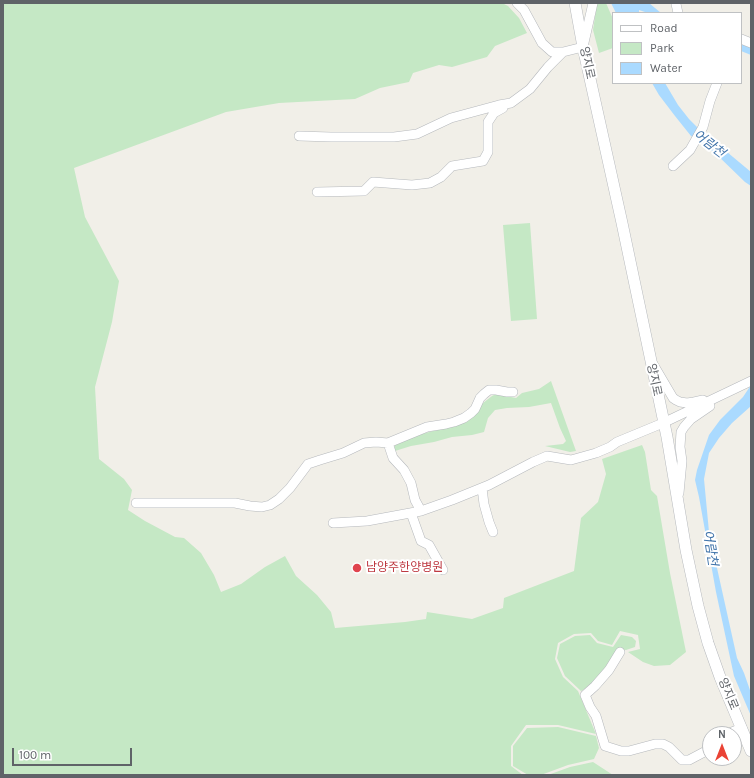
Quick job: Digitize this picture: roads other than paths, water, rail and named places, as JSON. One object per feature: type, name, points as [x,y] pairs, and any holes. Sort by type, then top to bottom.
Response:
[{"type":"street","points":[[517,3],[524,10],[542,43],[552,52],[563,52],[583,47],[593,3]]},
{"type":"street","name":"양지로","points":[[575,3],[583,47],[667,437],[686,550],[698,606],[706,636],[720,677],[741,726]]},
{"type":"street","points":[[317,192],[364,191],[373,182],[412,184],[430,183],[441,177],[452,166],[483,161],[488,152],[488,122],[494,113],[530,90],[548,67],[563,52]]},
{"type":"street","points":[[673,166],[690,150],[703,127],[717,84]]},
{"type":"street","points":[[299,136],[394,137],[417,134],[451,118],[511,103]]},
{"type":"street","points":[[650,358],[673,398],[680,402],[694,402],[729,392]]},
{"type":"street","points":[[333,523],[367,521],[421,511],[489,485],[547,456],[571,460],[590,454],[610,447],[617,442],[663,423],[751,381]]},
{"type":"street","points":[[136,503],[235,503],[250,506],[270,506],[290,488],[308,464],[343,453],[364,443],[388,443],[427,428],[464,418],[475,409],[480,398],[489,390],[513,392]]},
{"type":"street","points":[[678,501],[682,461],[680,447],[681,432],[692,419],[729,392]]},
{"type":"street","points":[[388,443],[393,458],[404,470],[411,483],[415,500],[421,511]]},
{"type":"street","points":[[482,488],[484,504],[493,532]]},
{"type":"street","points":[[411,513],[421,541],[429,545],[443,570]]},
{"type":"street","points":[[620,652],[609,670],[585,695],[596,716],[605,746],[621,751],[629,751],[655,744],[663,744],[669,747],[682,760],[689,760],[702,753]]},
{"type":"street","name":"양지로","points":[[742,728],[751,751]]},
{"type":"water","points":[[611,3],[649,3],[660,12],[645,12],[639,10],[639,12],[616,12]]},
{"type":"water","points":[[742,44],[751,48],[751,55],[742,51]]},
{"type":"water","name":"어람천","points":[[653,84],[666,84],[678,105],[689,119],[704,134],[751,172],[751,186],[714,152],[691,136],[659,95]]},
{"type":"water","name":"어람천","points":[[751,385],[751,406],[732,423],[709,453],[704,479],[709,532],[737,658],[751,693],[751,716],[734,676],[716,592],[695,480],[709,435],[720,420],[743,397]]},
{"type":"place","name":"남양주한양병원","points":[[357,568]]}]
